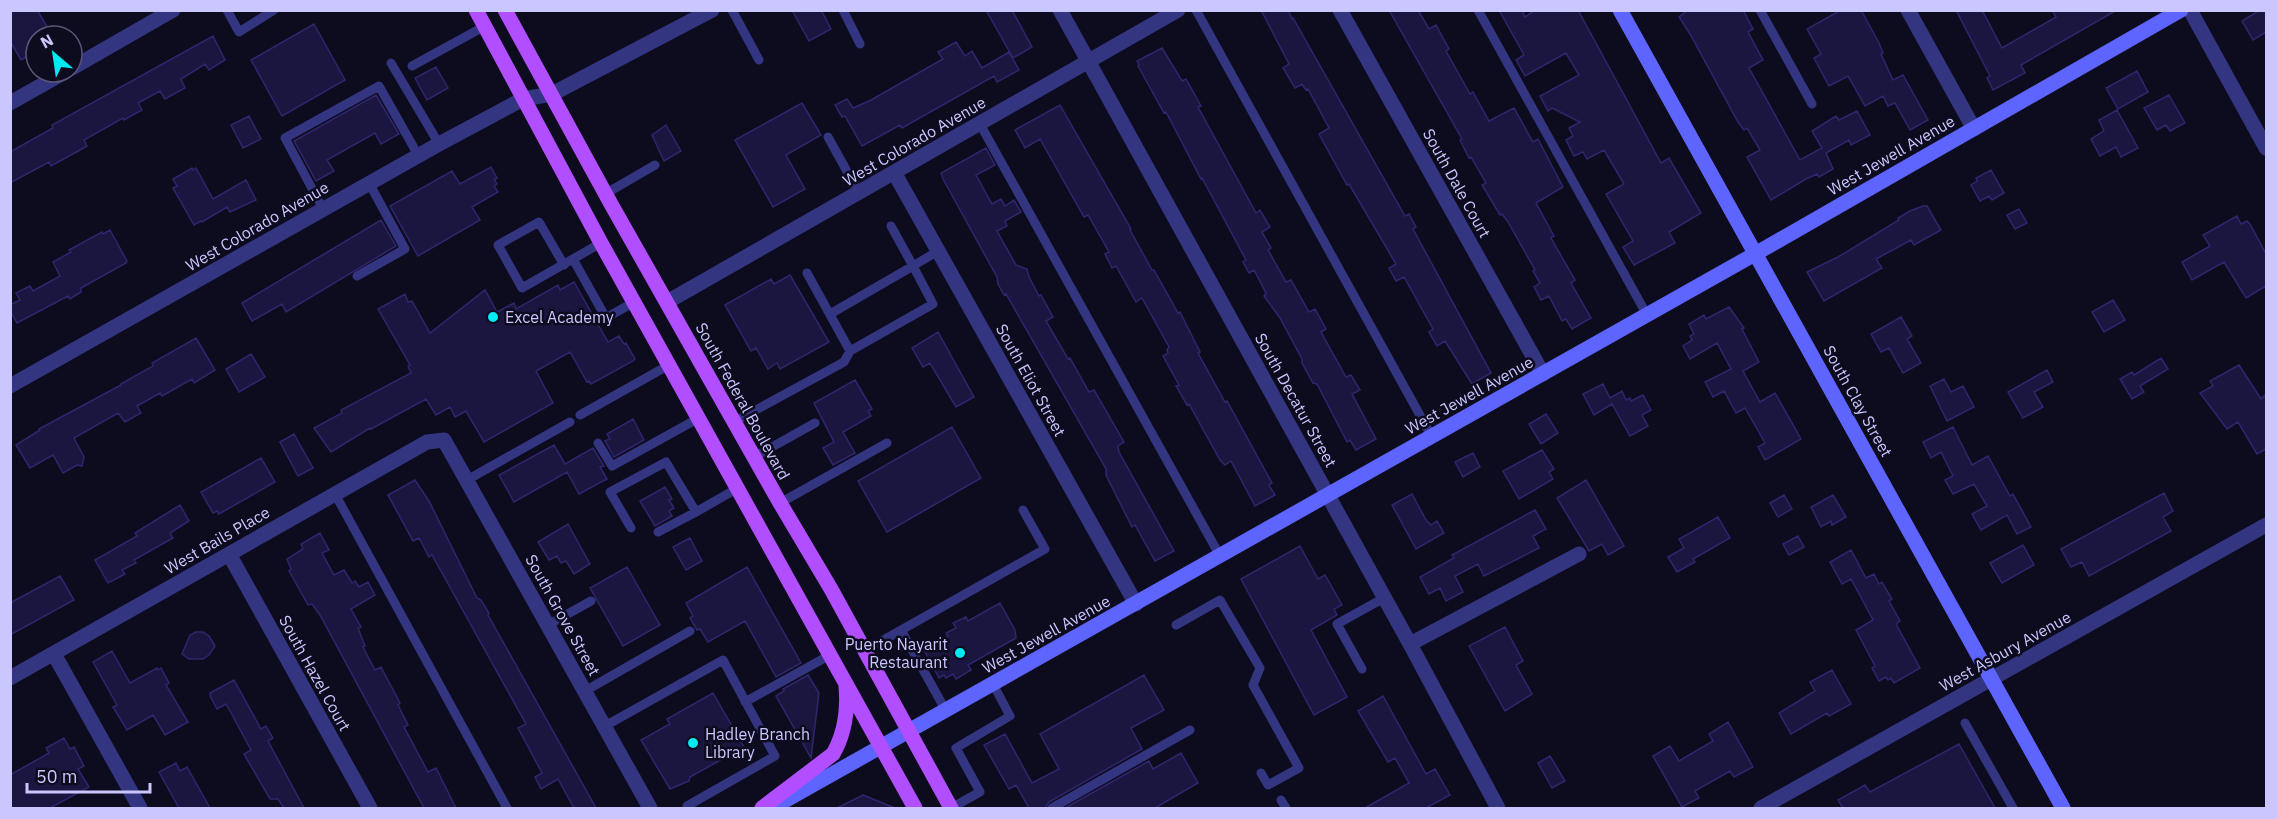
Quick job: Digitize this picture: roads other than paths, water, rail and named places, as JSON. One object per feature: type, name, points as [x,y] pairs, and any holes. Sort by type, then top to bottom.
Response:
[{"type":"main road","points":[[476,10],[634,303],[915,808]]},
{"type":"main road","name":"South Federal Boulevard","points":[[506,10],[605,194],[831,589],[951,808]]},
{"type":"main road","points":[[762,808],[833,754],[840,741],[844,721],[847,704],[846,683]]},
{"type":"street","points":[[84,61],[173,10]]},
{"type":"street","name":"West Colorado Avenue","points":[[10,386],[418,155],[523,99],[552,94],[712,10]]},
{"type":"street","name":"South Decatur Street","points":[[1060,10],[1410,644],[1493,807]]},
{"type":"street","name":"West Colorado Avenue","points":[[667,302],[895,174],[1178,10]]},
{"type":"street","name":"South Dale Court","points":[[1340,10],[1543,374]]},
{"type":"street","name":"South Clay Street","points":[[1620,10],[2063,808]]},
{"type":"street","points":[[1908,10],[1974,129]]},
{"type":"street","name":"West Jewell Avenue","points":[[778,807],[2181,10]]},
{"type":"street","points":[[2190,10],[2266,148]]},
{"type":"street","points":[[10,103],[44,84]]},
{"type":"street","name":"South Eliot Street","points":[[895,174],[1136,603]]},
{"type":"street","name":"South Grove Street","points":[[444,440],[650,808]]},
{"type":"street","name":"West Bails Place","points":[[10,678],[427,442],[444,440]]},
{"type":"street","name":"West Asbury Avenue","points":[[1761,808],[2266,525]]},
{"type":"street","name":"South Hazel Court","points":[[229,554],[370,808]]},
{"type":"street","points":[[1410,644],[1579,554]]},
{"type":"street","points":[[54,654],[140,808]]},
{"type":"lane","points":[[227,10],[238,32],[274,10]]},
{"type":"lane","points":[[732,10],[759,60]]},
{"type":"lane","points":[[843,10],[860,44]]},
{"type":"lane","points":[[1196,10],[1432,437]]},
{"type":"lane","points":[[1478,10],[1647,315]]},
{"type":"lane","points":[[1760,10],[1812,104]]},
{"type":"lane","points":[[412,66],[485,27]]},
{"type":"lane","points":[[391,63],[439,144]]},
{"type":"lane","points":[[323,209],[285,138],[380,86],[418,155]]},
{"type":"lane","points":[[981,124],[1220,556]]},
{"type":"lane","points":[[828,137],[859,194]]},
{"type":"lane","points":[[605,194],[655,165]]},
{"type":"lane","points":[[357,276],[405,249],[369,183]]},
{"type":"lane","points":[[564,265],[539,222],[498,245],[522,288],[564,265],[601,243]]},
{"type":"lane","points":[[734,422],[844,362],[850,351],[933,304],[891,226]]},
{"type":"lane","points":[[830,314],[938,250]]},
{"type":"lane","points":[[573,259],[606,318],[634,303]]},
{"type":"lane","points":[[807,273],[850,351]]},
{"type":"lane","points":[[580,415],[669,365]]},
{"type":"lane","points":[[598,442],[612,466],[699,418]]},
{"type":"lane","points":[[467,480],[570,422]]},
{"type":"lane","points":[[754,457],[815,423]]},
{"type":"lane","points":[[780,503],[887,443]]},
{"type":"lane","points":[[631,528],[610,492],[666,462],[696,512]]},
{"type":"lane","points":[[658,532],[738,488]]},
{"type":"lane","points":[[335,494],[507,808]]},
{"type":"lane","points":[[864,651],[1044,549],[1023,510]]},
{"type":"lane","points":[[1362,669],[1337,624],[1384,598]]},
{"type":"lane","points":[[1176,625],[1220,600],[1260,668],[1252,685],[1299,768],[1268,785],[1261,773]]},
{"type":"lane","points":[[548,625],[591,601]]},
{"type":"lane","points":[[901,630],[945,711]]},
{"type":"lane","points":[[585,691],[690,631]]},
{"type":"lane","points":[[745,702],[830,655]]},
{"type":"lane","points":[[605,726],[723,660],[775,756],[687,806]]},
{"type":"lane","points":[[951,808],[980,792],[956,747],[1010,716],[993,684]]},
{"type":"lane","points":[[1965,723],[2013,808]]},
{"type":"lane","points":[[1052,808],[1190,730]]},
{"type":"place","name":"Excel Academy","points":[[493,317]]},
{"type":"place","name":"Puerto Nayarit Restaurant","points":[[960,653]]},
{"type":"place","name":"Hadley Branch Library","points":[[693,743]]}]
